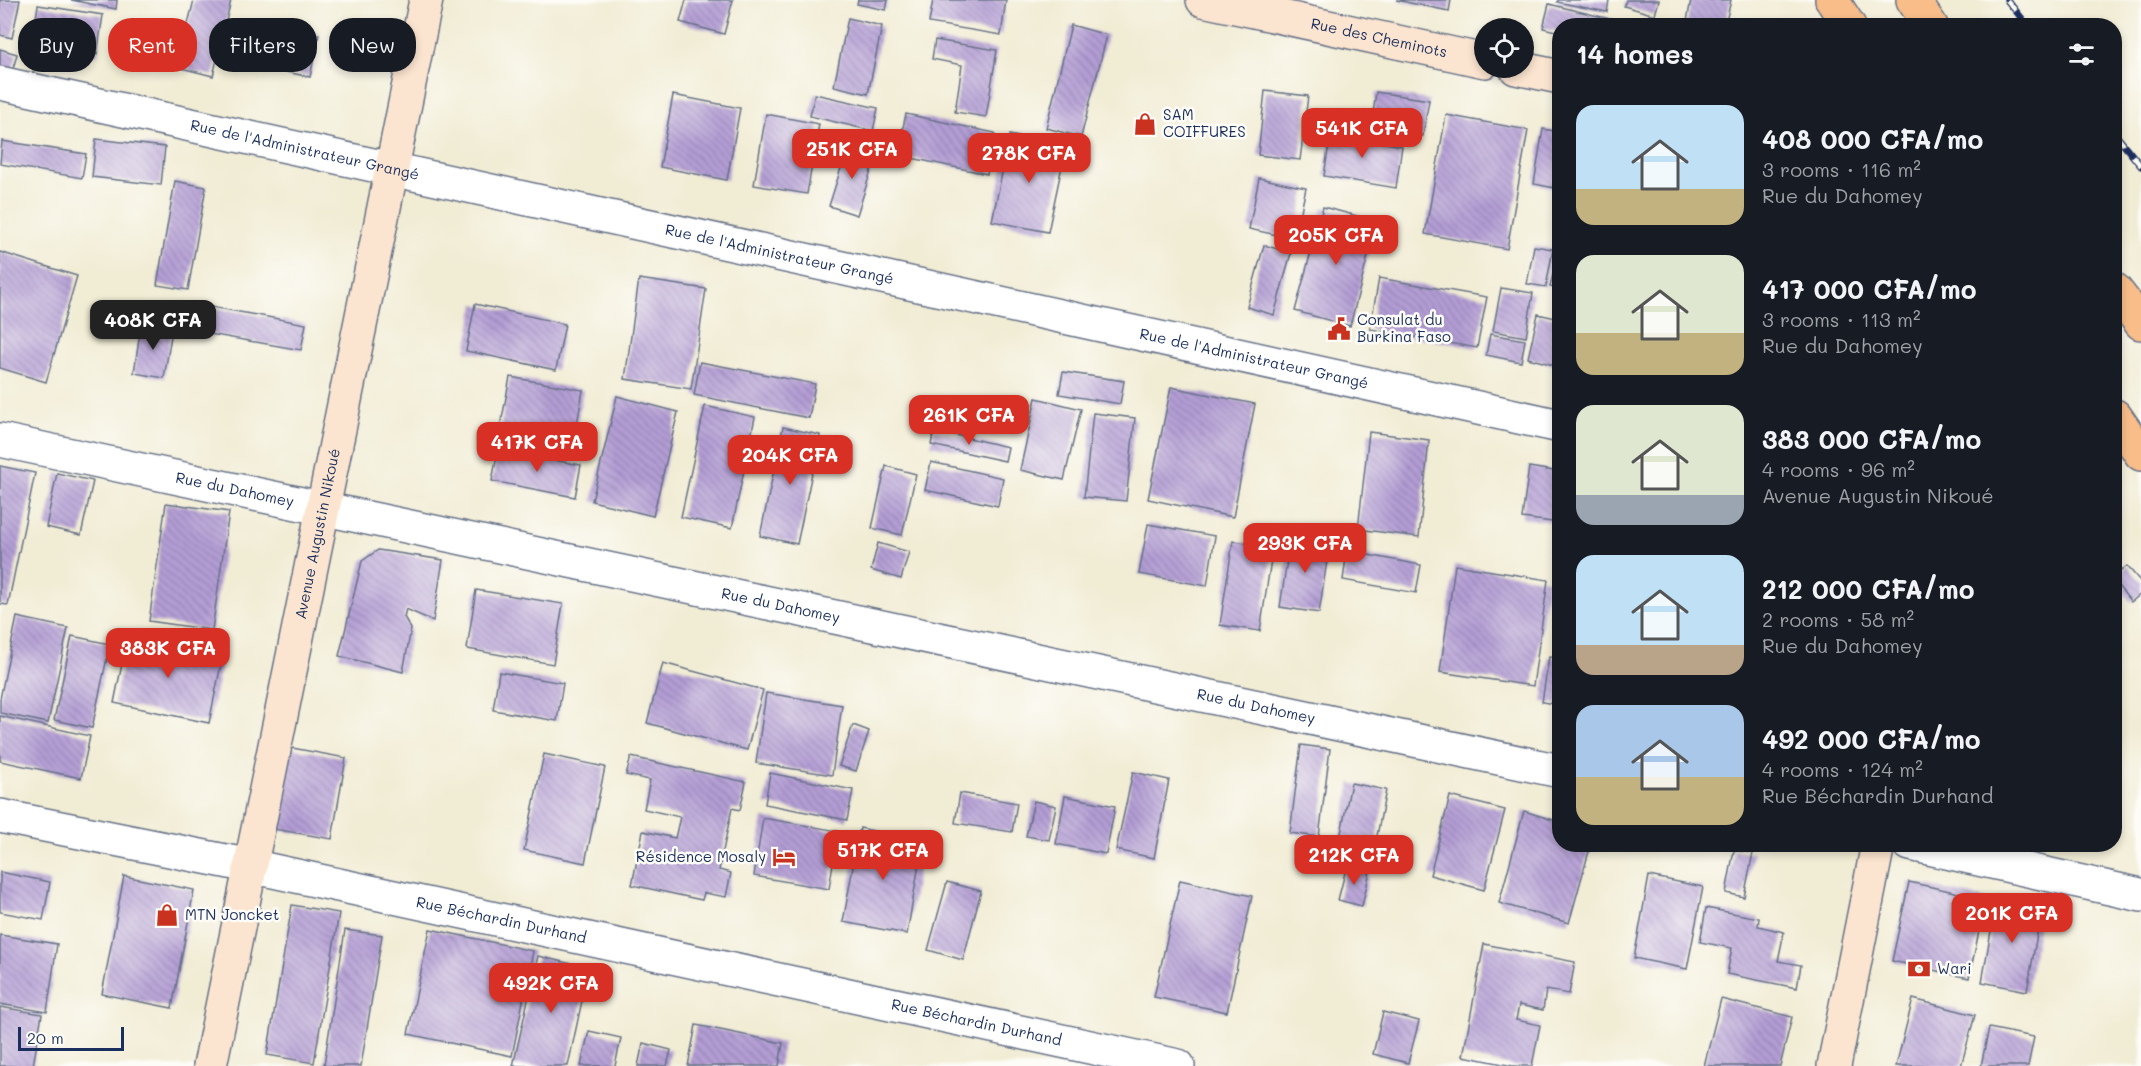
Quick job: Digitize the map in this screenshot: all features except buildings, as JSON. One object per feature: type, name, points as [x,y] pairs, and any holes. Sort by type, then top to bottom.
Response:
[{"type":"highway","points":[[1832,0],[1844,18]]},
{"type":"highway","points":[[1913,0],[1925,18]]},
{"type":"highway","points":[[2122,274],[2141,284]]},
{"type":"highway","points":[[2122,299],[2141,323]]},
{"type":"highway","points":[[2122,426],[2141,454]]},
{"type":"street","name":"Avenue Augustin Nikoué","points":[[210,1066],[426,0]]},
{"type":"street","name":"Rue des Cheminots","points":[[1203,0],[1474,59]]},
{"type":"street","points":[[1534,72],[1552,75]]},
{"type":"street","name":"Rue de l'Administrateur Grangé","points":[[0,83],[1552,424]]},
{"type":"street","name":"Rue du Dahomey","points":[[0,440],[1552,769]]},
{"type":"street","name":"Rue Béchardin Durhand","points":[[0,816],[250,866],[1178,1066]]},
{"type":"street","points":[[1834,1066],[1876,852]]},
{"type":"street","points":[[1946,852],[2141,895]]},
{"type":"railway","points":[[2007,0],[2022,18]]},
{"type":"railway","points":[[2122,143],[2141,166]]},
{"type":"place","name":"SAM COIFFURES","points":[[1145,124]]},
{"type":"place","name":"Consulat du Burkina Faso","points":[[1339,329]]},
{"type":"place","name":"Résidence Mosaly","points":[[784,857]]},
{"type":"place","name":"MTN Joncket","points":[[167,915]]},
{"type":"place","name":"Wari","points":[[1919,969]]}]
